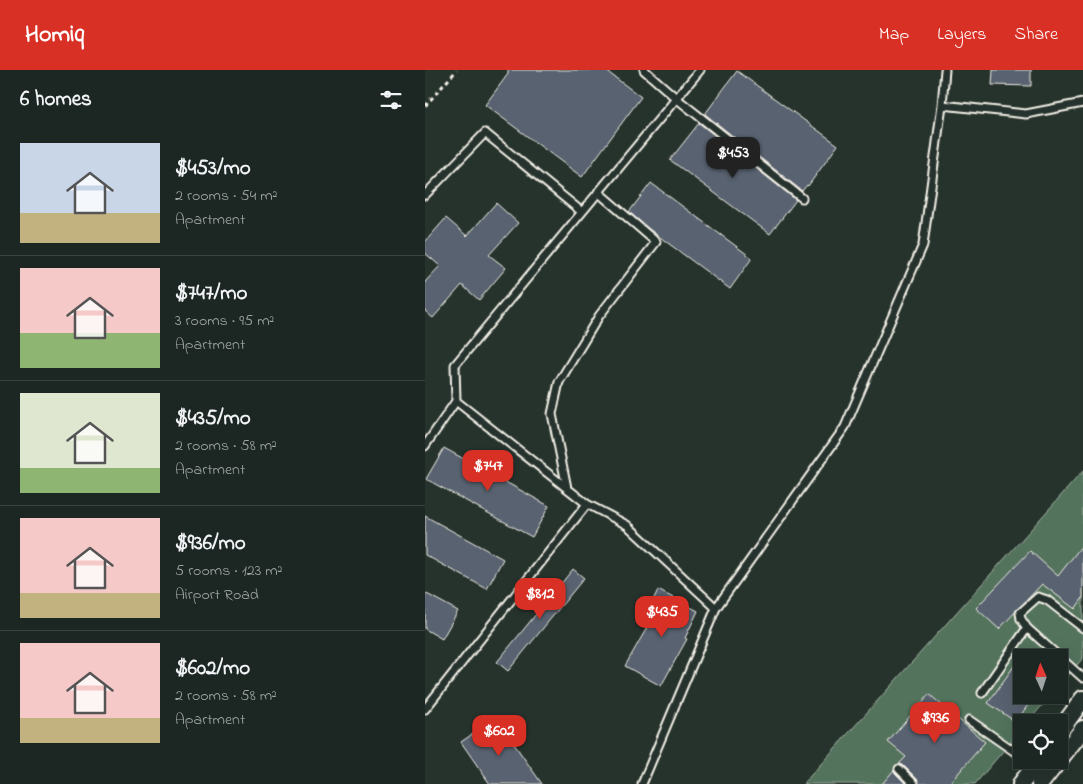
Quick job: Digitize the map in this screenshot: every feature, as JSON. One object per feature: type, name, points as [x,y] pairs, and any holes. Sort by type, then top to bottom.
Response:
[{"type":"street","points":[[1068,719],[1083,698]]},
{"type":"street","points":[[1040,784],[1083,729]]},
{"type":"street","points":[[1021,784],[1030,769]]},
{"type":"lane","points":[[644,70],[802,198]]},
{"type":"lane","points":[[425,446],[456,401],[455,365],[700,70]]},
{"type":"lane","points":[[642,784],[716,608],[845,427],[923,245],[945,70]]},
{"type":"lane","points":[[942,105],[1025,114],[1083,103]]},
{"type":"lane","points":[[425,195],[485,133],[582,212]]},
{"type":"lane","points":[[567,488],[552,414],[559,382],[599,316],[656,242],[599,192]]},
{"type":"lane","points":[[456,401],[587,504],[627,524],[716,608]]},
{"type":"lane","points":[[425,709],[587,504]]},
{"type":"lane","points":[[1083,628],[1047,600],[1038,598],[1020,613],[1021,619],[1027,628],[1083,678]]},
{"type":"lane","points":[[983,693],[1027,628]]},
{"type":"lane","points":[[969,720],[1013,750]]},
{"type":"lane","points":[[899,769],[914,784]]},
{"type":"path","points":[[425,106],[457,70]]},
{"type":"green space","points":[[1083,471],[1083,658],[1068,676],[1068,649],[1013,649],[1013,704],[1043,704],[1035,714],[1013,714],[1013,739],[975,784],[803,784]]},
{"type":"building","points":[[508,70],[605,70],[641,97],[582,177],[485,105],[508,74]]},
{"type":"building","points":[[993,70],[1031,70],[1031,86],[992,85]]},
{"type":"building","points":[[737,71],[838,145],[808,186],[802,191],[705,114]]},
{"type":"building","points":[[699,123],[796,200],[770,234],[670,160]]},
{"type":"building","points":[[651,183],[752,258],[730,289],[629,212]]},
{"type":"building","points":[[496,203],[518,223],[489,255],[506,268],[479,300],[462,285],[433,318],[425,311],[425,282],[440,266],[425,253],[425,242],[446,218],[467,236]]},
{"type":"building","points":[[444,448],[549,506],[532,537],[426,479]]},
{"type":"building","points":[[425,516],[503,559],[487,589],[425,555]]},
{"type":"building","points":[[1083,544],[1083,598],[1075,609],[1042,584],[999,629],[976,608],[1030,551],[1058,576]]},
{"type":"building","points":[[573,569],[584,578],[508,671],[497,662]]},
{"type":"building","points":[[658,590],[698,611],[685,638],[687,639],[661,686],[625,666],[656,612],[649,608]]},
{"type":"building","points":[[425,593],[458,611],[442,639],[425,629]]},
{"type":"building","points":[[1013,667],[1013,704],[1029,704],[1022,714],[1013,714],[1013,720],[988,703]]},
{"type":"building","points":[[929,694],[985,742],[949,784],[919,784],[918,780],[903,765],[899,764],[906,757],[888,742]]},
{"type":"building","points":[[496,718],[542,784],[490,784],[461,742]]},
{"type":"building","points":[[894,770],[906,784],[882,784]]}]
